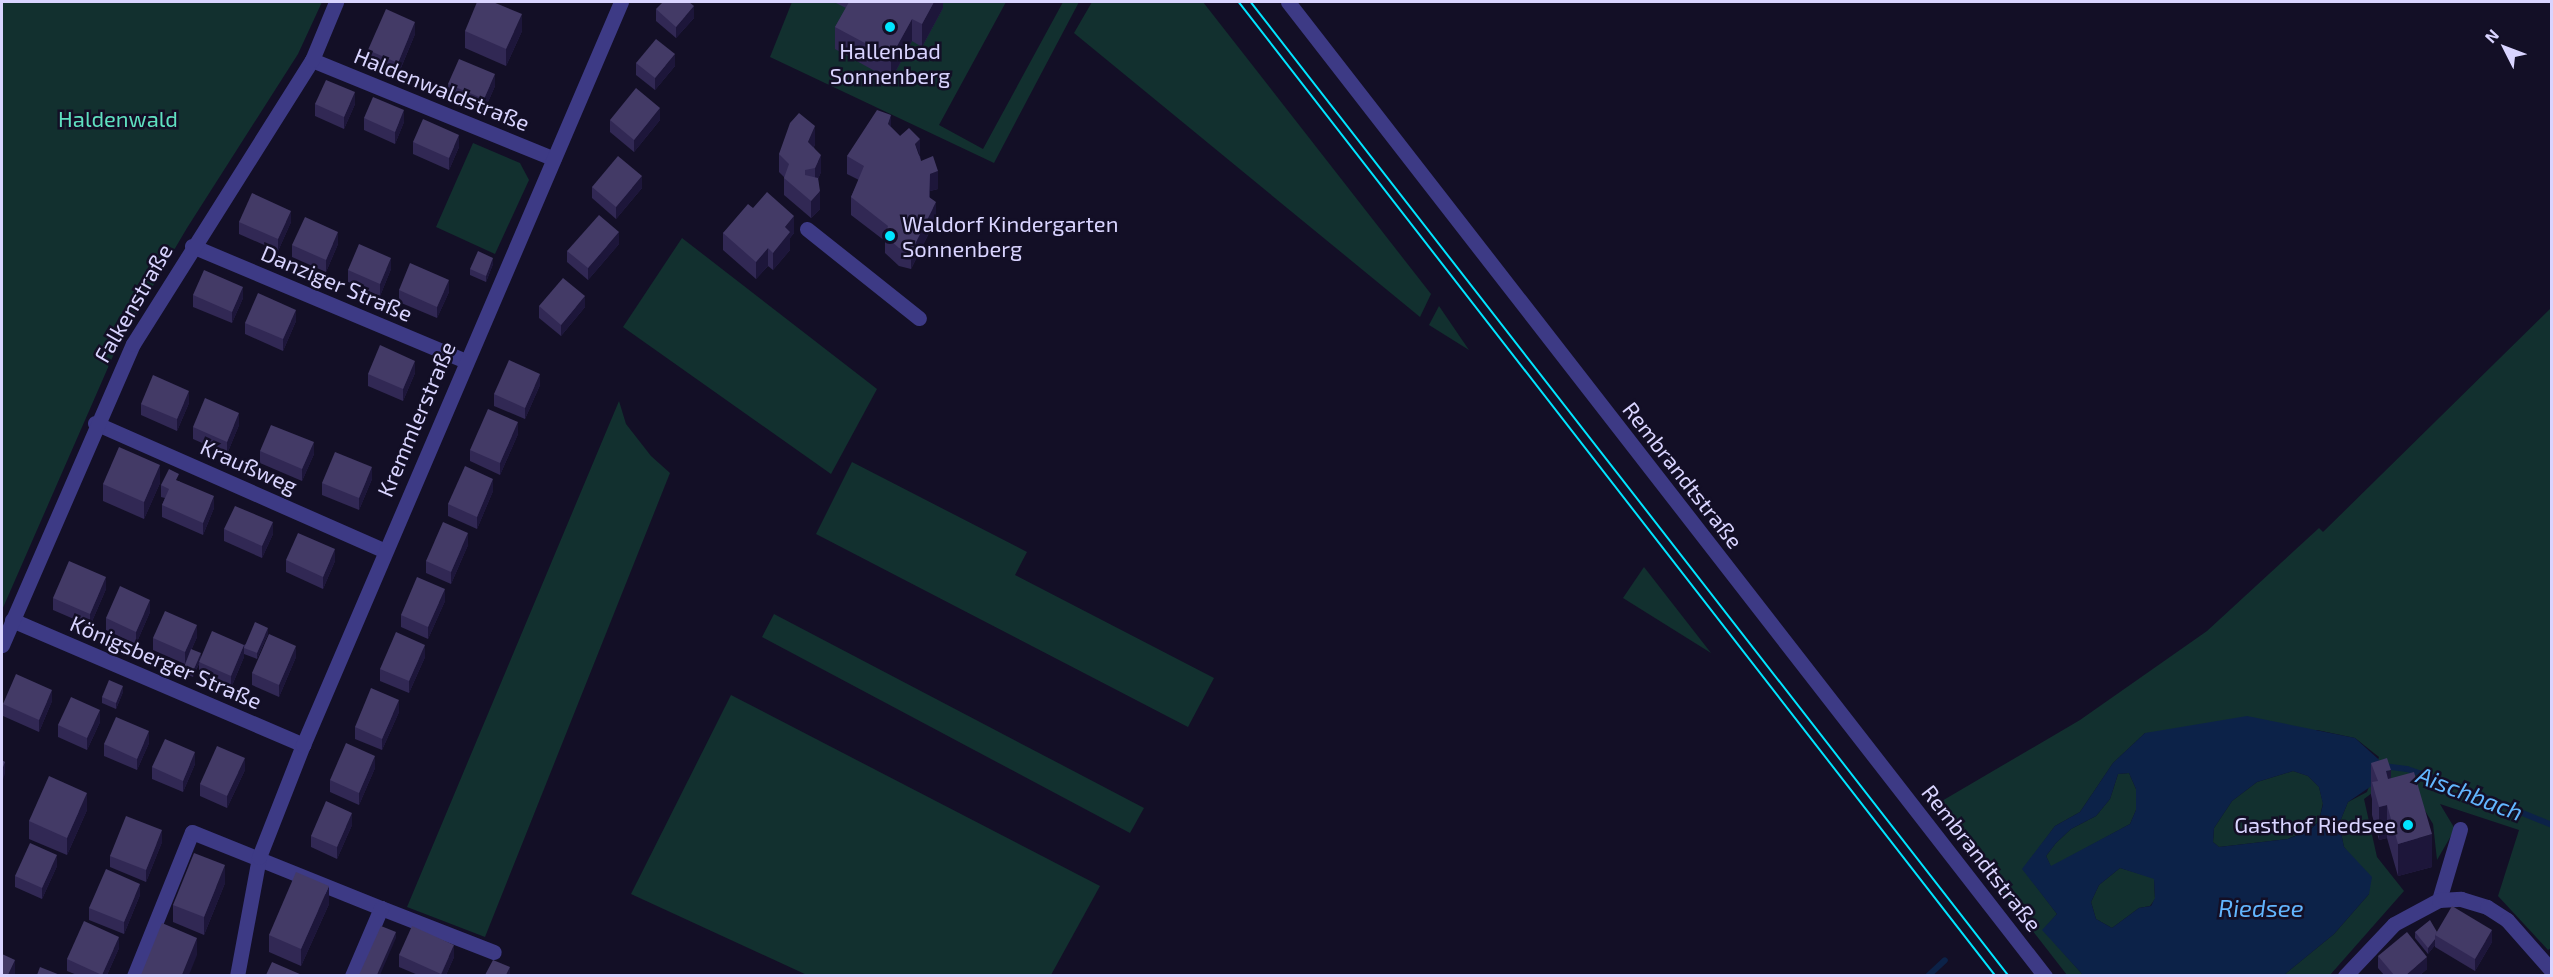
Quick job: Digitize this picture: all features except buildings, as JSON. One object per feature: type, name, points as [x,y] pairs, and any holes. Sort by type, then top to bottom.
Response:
[{"type":"street","name":"Falkenstraße","points":[[2,645],[95,423],[133,344],[192,246],[312,60],[336,2]]},
{"type":"street","name":"Kremmlerstraße","points":[[237,975],[259,857],[303,745],[621,2]]},
{"type":"street","name":"Rembrandtstraße","points":[[1288,2],[2045,975]]},
{"type":"street","name":"Haldenwaldstraße","points":[[312,60],[554,159]]},
{"type":"street","points":[[807,229],[919,318]]},
{"type":"street","name":"Danziger Straße","points":[[192,246],[465,362]]},
{"type":"street","name":"Kraußweg","points":[[95,423],[385,551]]},
{"type":"street","name":"Königsberger Straße","points":[[12,620],[303,745]]},
{"type":"street","points":[[2439,900],[2460,829]]},
{"type":"street","points":[[134,975],[192,832],[494,952]]},
{"type":"street","points":[[2345,975],[2394,924],[2439,900],[2461,899],[2487,907],[2507,920],[2549,964]]},
{"type":"street","points":[[352,975],[381,908]]},
{"type":"green space","name":"Haldenwald","points":[[2,2],[322,2],[298,54],[187,228],[117,347],[2,610]]},
{"type":"green space","points":[[792,2],[1006,2],[939,125],[983,149],[1063,2],[1079,2],[994,163],[770,57]]},
{"type":"green space","points":[[1092,2],[1203,2],[1431,294],[1420,317],[1074,33]]},
{"type":"green space","points":[[473,143],[520,163],[529,180],[495,254],[436,227]]},
{"type":"green space","points":[[682,238],[877,389],[831,474],[623,327]]},
{"type":"green space","points":[[1439,306],[1469,350],[1429,325]]},
{"type":"green space","points":[[2551,308],[2551,948],[2548,950],[2498,896],[2519,830],[2440,804],[2455,829],[2437,860],[2433,824],[2415,794],[2388,781],[2364,799],[2377,857],[2404,891],[2330,975],[2284,975],[2334,934],[2369,894],[2355,861],[2344,847],[2339,824],[2348,802],[2367,792],[2379,757],[2355,738],[2317,730],[2145,733],[2113,763],[2080,812],[2055,826],[2023,869],[2057,914],[2043,930],[2083,975],[2067,975],[1935,805],[2080,720],[2207,631],[2319,528],[2323,532]]},
{"type":"green space","points":[[619,401],[626,424],[651,456],[670,473],[485,937],[407,907]]},
{"type":"green space","points":[[852,462],[1027,552],[1015,575],[1214,678],[1188,727],[816,534]]},
{"type":"green space","points":[[1644,567],[1711,653],[1623,598]]},
{"type":"green space","points":[[774,614],[1144,808],[1130,833],[762,637]]},
{"type":"green space","points":[[731,695],[1100,886],[1051,975],[807,975],[631,894]]},
{"type":"green space","points":[[2293,771],[2308,776],[2319,787],[2323,803],[2319,821],[2310,829],[2288,839],[2219,847],[2213,842],[2214,828],[2232,801],[2257,782]]},
{"type":"green space","points":[[2129,773],[2136,789],[2136,810],[2130,824],[2051,867],[2046,856],[2056,843],[2071,829],[2096,816],[2110,799],[2118,774]]},
{"type":"green space","points":[[2120,868],[2154,878],[2155,899],[2150,906],[2139,908],[2112,928],[2096,919],[2091,902],[2099,885]]},
{"type":"water","name":"Riedsee","points":[[2247,716],[2355,738],[2387,767],[2389,774],[2348,802],[2339,824],[2344,847],[2372,877],[2369,894],[2334,934],[2284,975],[2083,975],[2042,930],[2057,914],[2022,869],[2055,826],[2080,812],[2113,763],[2145,733]],"holes":[[[2293,771],[2308,776],[2319,787],[2323,804],[2319,821],[2310,830],[2288,839],[2219,847],[2213,842],[2214,828],[2232,801],[2257,782]],[[2129,773],[2136,789],[2136,810],[2130,824],[2051,866],[2046,856],[2071,829],[2096,816],[2110,799],[2118,774]],[[2120,868],[2154,879],[2155,898],[2151,906],[2139,908],[2112,928],[2096,919],[2091,902],[2099,885]]]},
{"type":"waterway","name":"Aischbach","points":[[2383,766],[2407,769],[2452,784],[2552,825]]},
{"type":"waterway","name":"Aischbach","points":[[1928,976],[1945,960]]},
{"type":"tram line","points":[[1239,2],[1996,976]]},
{"type":"tram line","points":[[1251,2],[2009,976]]},
{"type":"place","name":"Hallenbad Sonnenberg","points":[[890,27]]},
{"type":"place","name":"Waldorf Kindergarten Sonnenberg","points":[[890,236]]},
{"type":"place","name":"Gasthof Riedsee","points":[[2408,825]]}]
